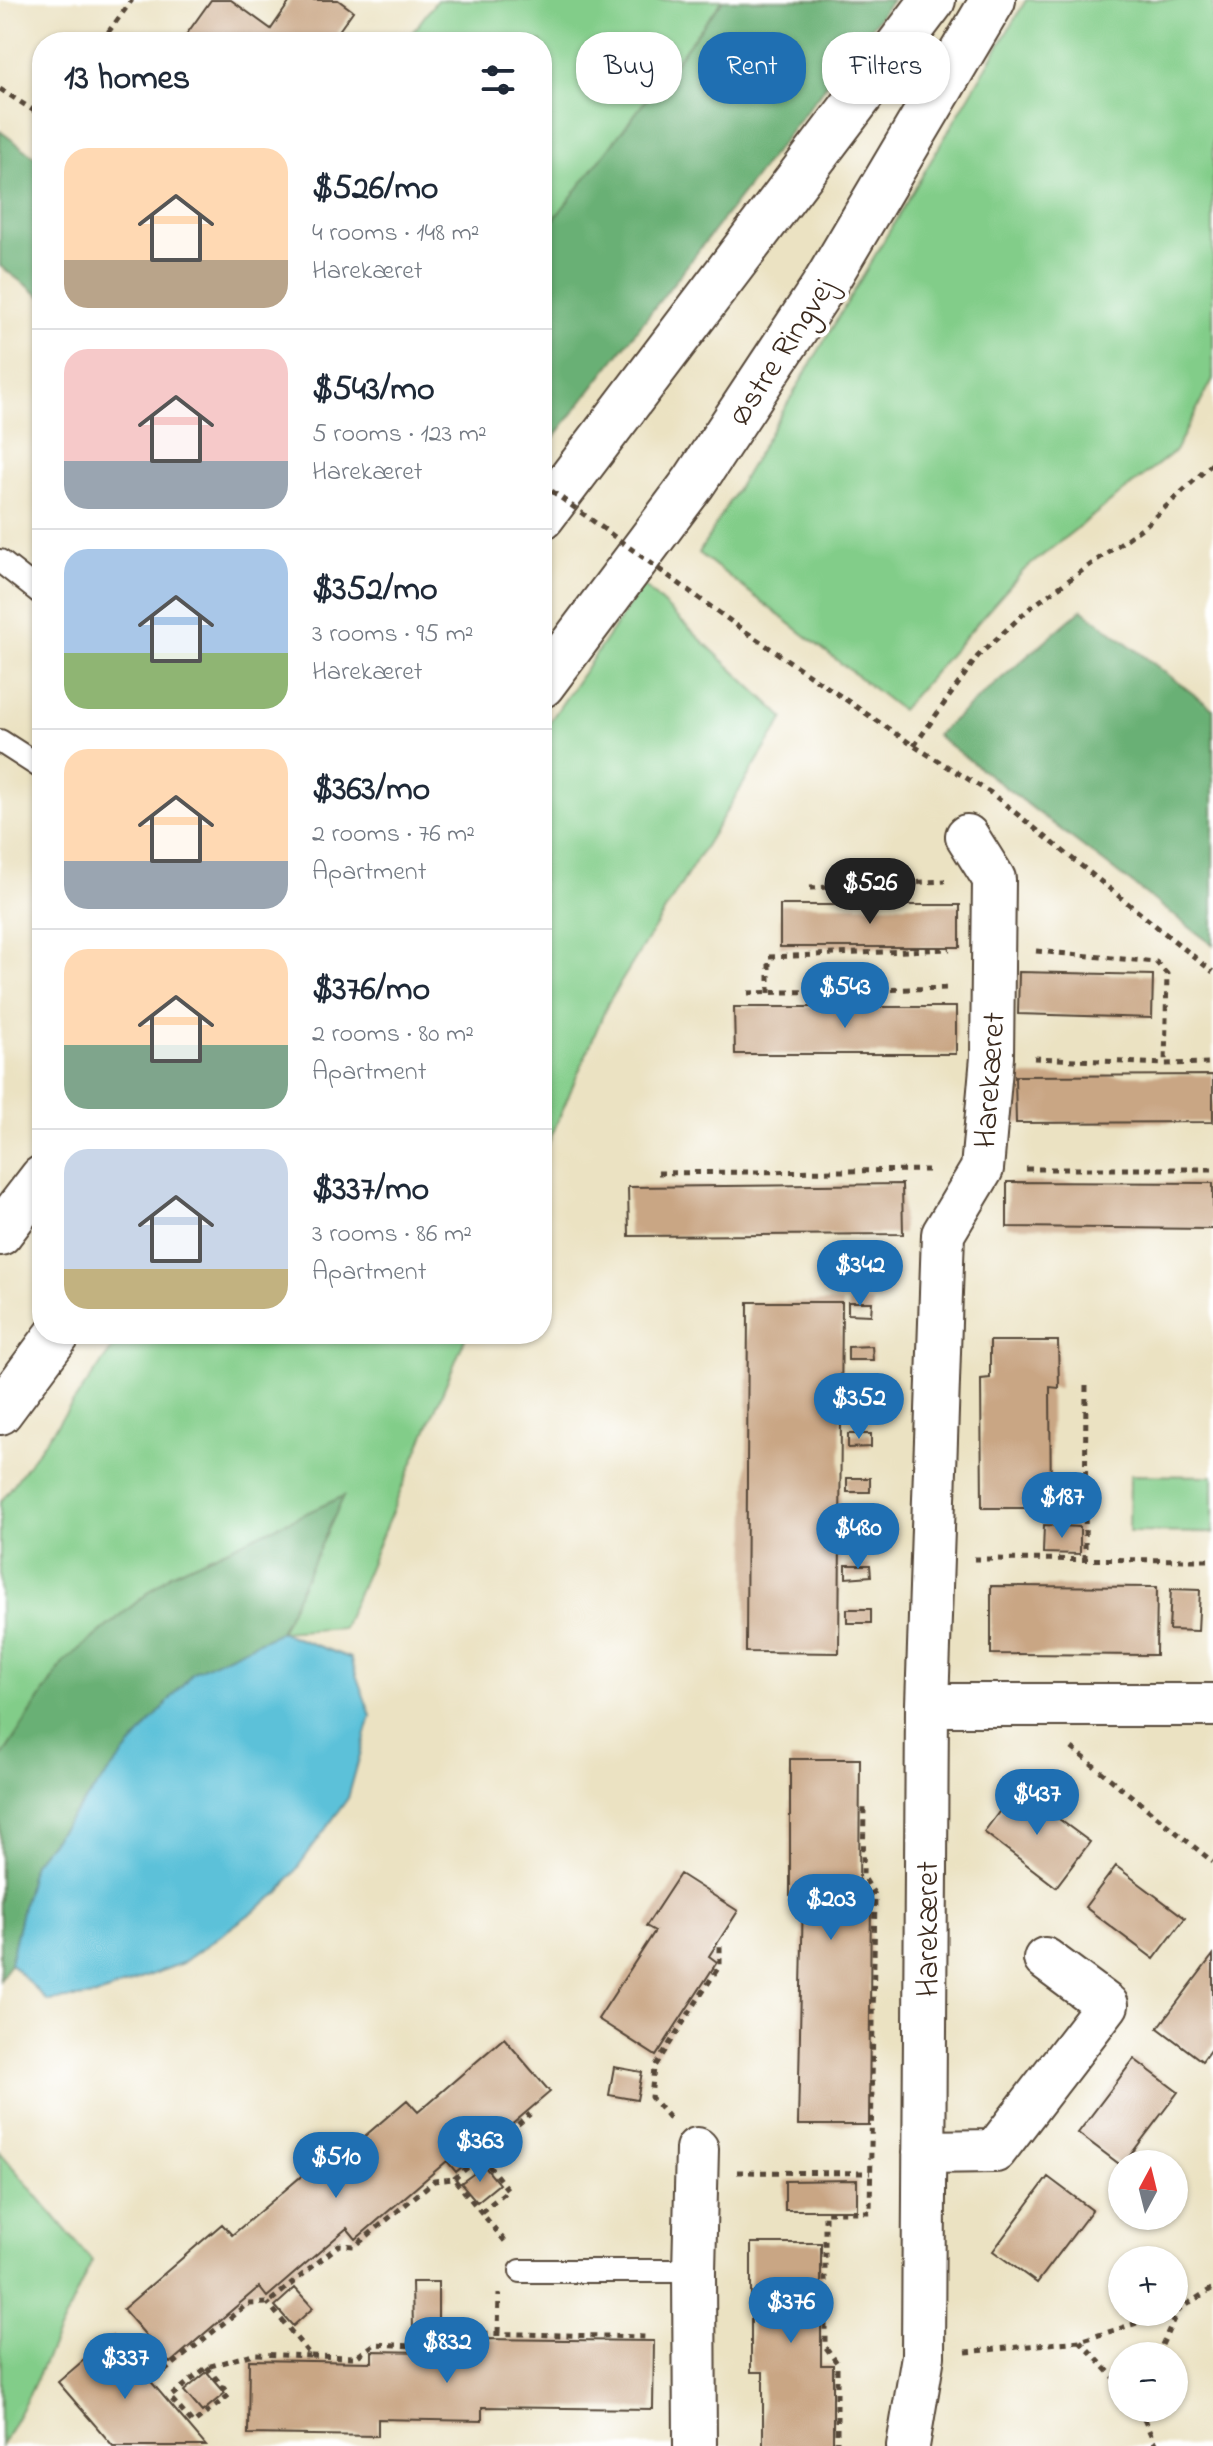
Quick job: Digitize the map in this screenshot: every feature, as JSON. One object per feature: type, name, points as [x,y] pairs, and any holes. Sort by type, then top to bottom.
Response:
[{"type":"main road","points":[[552,504],[933,0]]},
{"type":"main road","name":"Østre Ringvej","points":[[552,672],[694,482],[823,287],[993,0]]},
{"type":"main road","points":[[0,1233],[32,1191]]},
{"type":"main road","points":[[0,1412],[51,1344]]},
{"type":"street","points":[[967,836],[994,879]]},
{"type":"street","name":"Harekæret","points":[[908,2446],[923,2356],[927,1705],[943,1234],[982,1169],[992,1057],[994,879]]},
{"type":"street","points":[[927,1705],[1213,1705]]},
{"type":"street","points":[[924,2152],[995,2151],[1107,2005],[1045,1959]]},
{"type":"street","points":[[695,2446],[696,2160]]},
{"type":"lane","points":[[0,561],[32,586]]},
{"type":"lane","points":[[0,741],[32,762]]},
{"type":"lane","points":[[525,2271],[694,2271]]},
{"type":"path","points":[[108,32],[132,0]]},
{"type":"path","points":[[0,89],[32,110]]},
{"type":"path","points":[[914,746],[978,656],[1030,608],[1146,525],[1213,463]]},
{"type":"path","points":[[552,491],[736,625]]},
{"type":"path","points":[[810,888],[994,879]]},
{"type":"path","points":[[769,993],[769,957],[994,967],[1156,962],[1167,974],[1165,1064]]},
{"type":"path","points":[[748,993],[994,967]]},
{"type":"path","points":[[992,1057],[1213,1063]]},
{"type":"path","points":[[658,1173],[1213,1169]]},
{"type":"path","points":[[1085,1560],[1086,1384]]},
{"type":"path","points":[[930,1559],[1213,1560]]},
{"type":"path","points":[[1019,1705],[1213,1862]]},
{"type":"path","points":[[837,2446],[837,2363],[825,2346],[825,2212],[870,2212],[875,1895],[863,1876],[864,1807]]},
{"type":"path","points":[[720,1945],[720,1965],[654,2068],[651,2097],[696,2160],[870,2173]]},
{"type":"path","points":[[155,2379],[247,2304],[268,2303],[339,2245],[355,2246],[434,2181],[454,2179],[530,2114]]},
{"type":"path","points":[[481,2156],[508,2190],[481,2212]]},
{"type":"path","points":[[454,2179],[525,2271]]},
{"type":"path","points":[[1188,2303],[1213,2288]]},
{"type":"path","points":[[268,2303],[311,2356]]},
{"type":"path","points":[[923,2356],[1080,2341],[1128,2326]]},
{"type":"path","points":[[207,2367],[229,2395],[193,2424],[170,2397],[207,2367],[253,2354],[356,2357],[375,2344],[454,2348],[477,2333],[646,2337]]},
{"type":"path","points":[[1080,2341],[1108,2371]]},
{"type":"path","points":[[1145,2422],[1156,2446]]},
{"type":"green space","points":[[437,0],[723,0],[682,53],[682,32],[576,32],[576,104],[643,104],[552,222],[552,32],[413,32]]},
{"type":"green space","points":[[723,0],[892,0],[867,32],[822,32],[822,91],[552,440],[552,222],[643,104],[682,104],[682,53],[698,32],[698,104],[806,104],[806,32],[698,32]]},
{"type":"green space","points":[[1026,0],[1213,0],[1213,379],[1175,451],[1024,570],[901,710],[699,553]]},
{"type":"green space","points":[[0,131],[32,155],[32,290],[0,266]]},
{"type":"green space","points":[[643,585],[784,718],[608,1003],[552,1135],[552,718]]},
{"type":"green space","points":[[1082,609],[1213,709],[1213,945],[936,735]]},
{"type":"green space","points":[[116,1344],[463,1344],[343,1628],[280,1632],[342,1497],[171,1574],[64,1662],[0,1760],[0,1503]]},
{"type":"green space","points":[[1130,1475],[1213,1476],[1213,1533],[1129,1532]]},
{"type":"green space","points":[[344,1496],[280,1632],[193,1672],[33,1863],[10,1963],[0,1980],[0,1760],[64,1662],[171,1574]]},
{"type":"green space","points":[[0,2152],[92,2261],[29,2395],[1,2446]]},
{"type":"water","points":[[280,1632],[350,1658],[371,1716],[348,1798],[279,1893],[182,1963],[96,1996],[47,2001],[10,1963],[33,1863],[193,1672]]},
{"type":"building","points":[[211,0],[231,0],[271,29],[291,0],[338,0],[353,11],[338,32],[188,32]]},
{"type":"building","points":[[780,905],[960,905],[960,947],[780,947]]},
{"type":"building","points":[[1019,972],[1153,975],[1152,1018],[1018,1014]]},
{"type":"building","points":[[734,1007],[956,1007],[956,1054],[735,1054]]},
{"type":"building","points":[[1213,1075],[1213,1122],[1016,1123],[1015,1076]]},
{"type":"building","points":[[1007,1182],[1213,1183],[1213,1229],[1007,1227]]},
{"type":"building","points":[[902,1184],[903,1234],[629,1236],[628,1187]]},
{"type":"building","points":[[748,1302],[842,1302],[839,1653],[746,1652]]},
{"type":"building","points":[[848,1302],[872,1302],[871,1315],[848,1314]]},
{"type":"building","points":[[990,1341],[1058,1341],[1059,1388],[1050,1387],[1051,1508],[982,1508],[981,1379],[990,1378]]},
{"type":"building","points":[[872,1346],[873,1360],[848,1360],[848,1347]]},
{"type":"building","points":[[849,1390],[871,1390],[872,1403],[849,1404]]},
{"type":"building","points":[[848,1434],[871,1434],[871,1447],[848,1448]]},
{"type":"building","points":[[847,1478],[870,1478],[870,1492],[847,1492]]},
{"type":"building","points":[[871,1521],[871,1535],[847,1535],[847,1522]]},
{"type":"building","points":[[1044,1525],[1080,1527],[1080,1554],[1043,1553]]},
{"type":"building","points":[[846,1565],[870,1565],[871,1576],[846,1578]]},
{"type":"building","points":[[991,1586],[1157,1587],[1156,1655],[991,1654]]},
{"type":"building","points":[[1171,1589],[1200,1590],[1198,1631],[1169,1630]]},
{"type":"building","points":[[847,1609],[871,1609],[871,1623],[847,1623]]},
{"type":"building","points":[[790,1759],[860,1759],[859,1891],[871,1893],[869,2125],[798,2125],[803,1897],[790,1896]]},
{"type":"building","points":[[1017,1788],[1090,1842],[1056,1887],[984,1832]]},
{"type":"building","points":[[1116,1866],[1185,1918],[1154,1959],[1085,1907]]},
{"type":"building","points":[[680,1874],[738,1911],[709,1956],[717,1962],[656,2056],[598,2019],[655,1931],[646,1926]]},
{"type":"building","points":[[1213,1955],[1213,2046],[1202,2061],[1158,2028]]},
{"type":"building","points":[[504,2038],[550,2092],[456,2172],[447,2161],[356,2239],[347,2228],[267,2297],[259,2287],[170,2363],[123,2309],[222,2224],[232,2235],[311,2168],[318,2176],[407,2100],[418,2112]]},
{"type":"building","points":[[1134,2059],[1178,2092],[1134,2150],[1108,2150],[1108,2156],[1078,2133]]},
{"type":"building","points":[[614,2067],[642,2072],[637,2100],[609,2095]]},
{"type":"building","points":[[484,2166],[499,2184],[477,2202],[461,2183]]},
{"type":"building","points":[[1048,2177],[1092,2210],[1037,2283],[993,2251]]},
{"type":"building","points":[[857,2180],[857,2210],[785,2210],[785,2181]]},
{"type":"building","points":[[751,2243],[821,2243],[821,2365],[833,2365],[833,2446],[763,2446],[763,2372],[751,2372]]},
{"type":"building","points":[[412,2282],[438,2282],[438,2329],[413,2329]]},
{"type":"building","points":[[295,2288],[313,2308],[293,2326],[275,2306]]},
{"type":"building","points":[[112,2336],[206,2446],[113,2446],[58,2382]]},
{"type":"building","points":[[478,2339],[654,2341],[653,2409],[482,2407],[482,2421],[378,2419],[378,2436],[248,2434],[249,2360],[372,2362],[372,2351],[478,2353]]},
{"type":"building","points":[[207,2372],[225,2393],[202,2412],[184,2391]]}]
